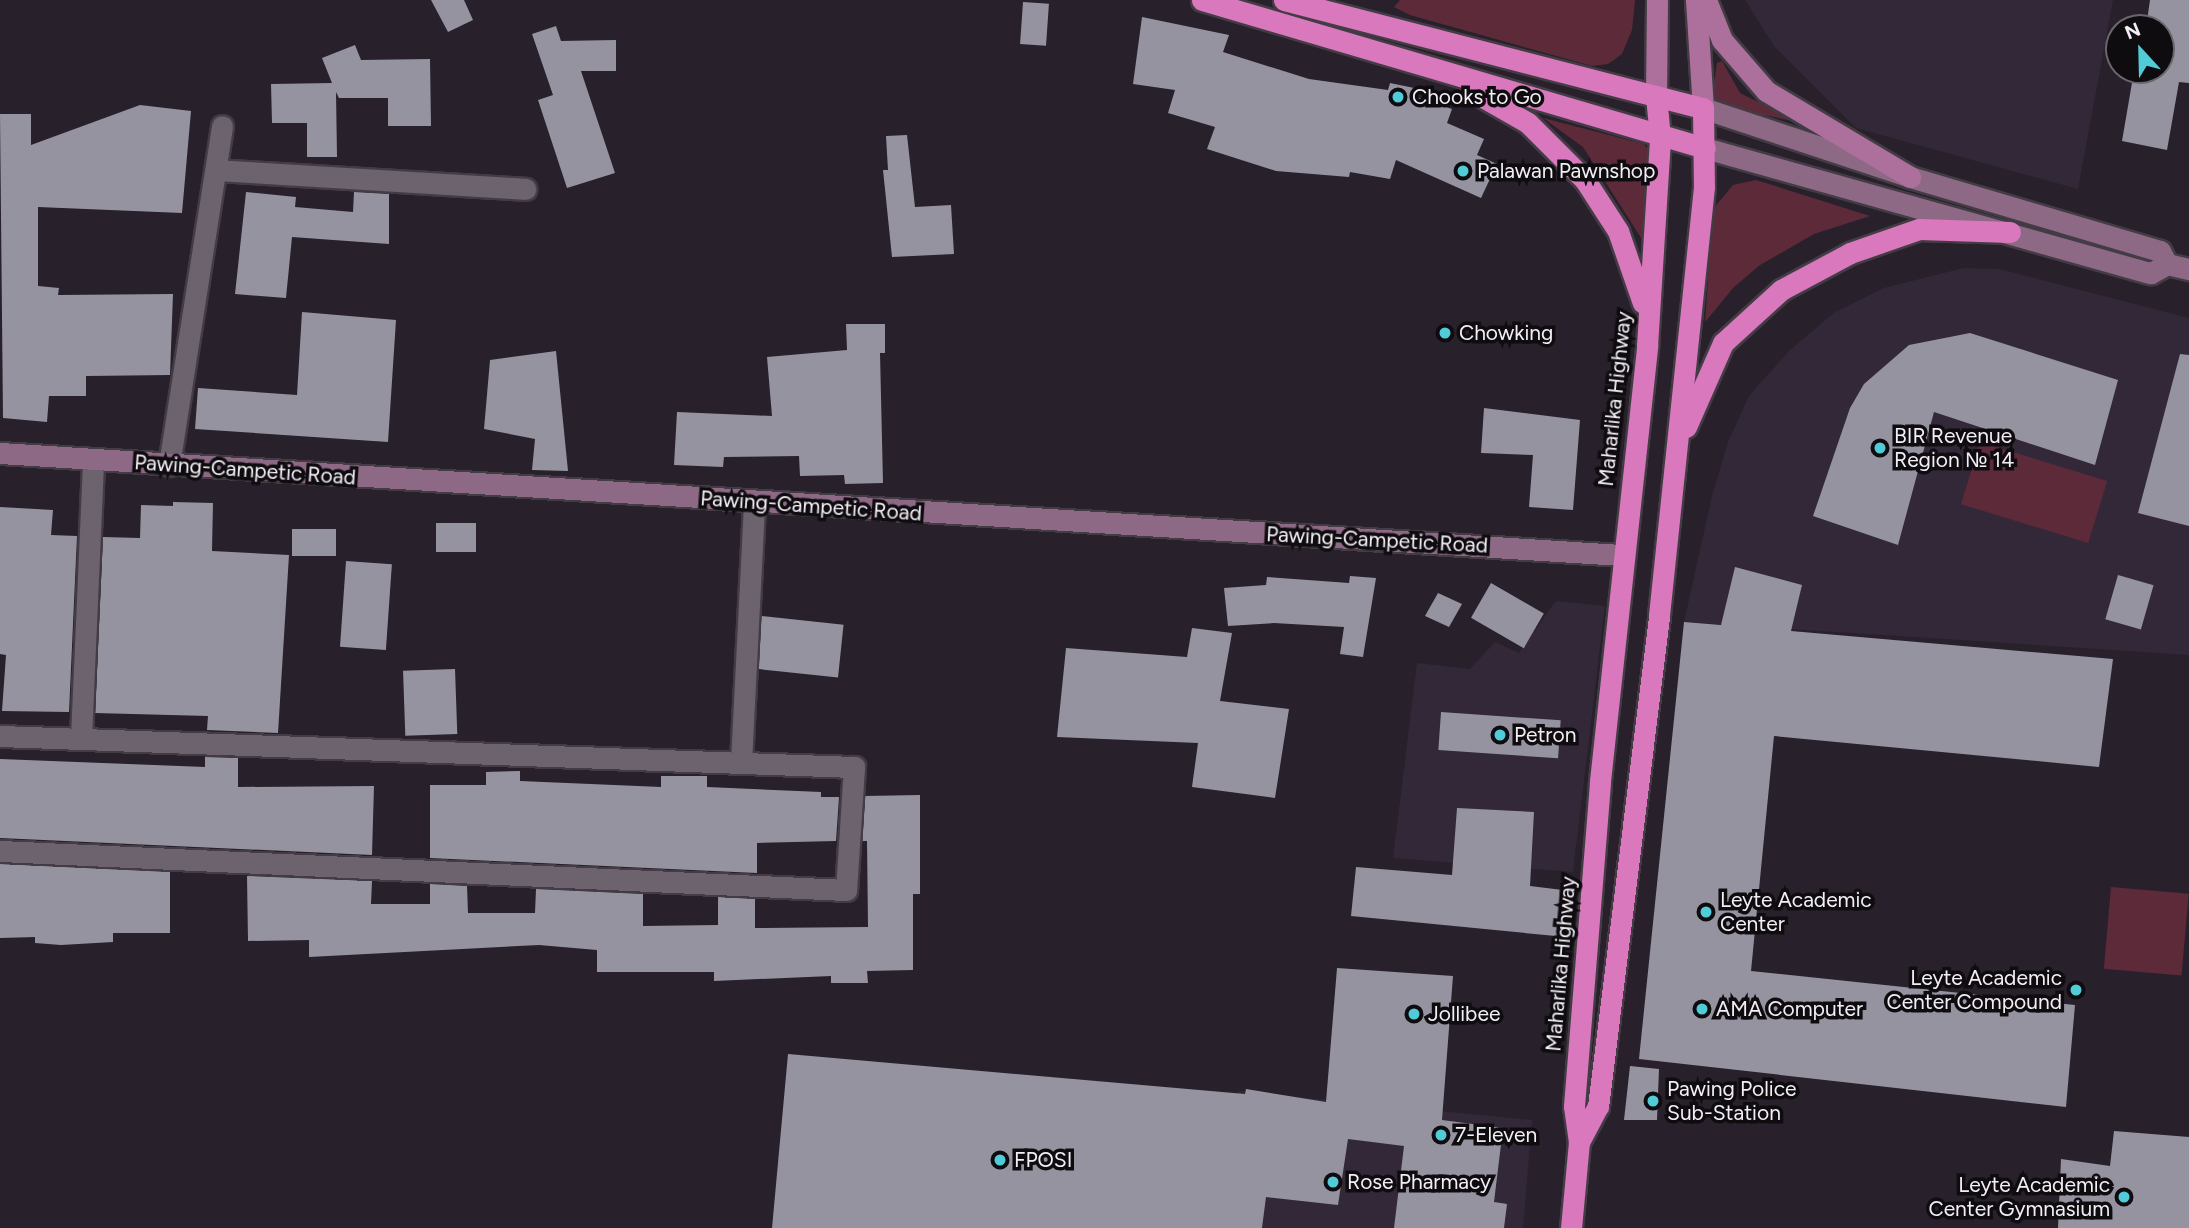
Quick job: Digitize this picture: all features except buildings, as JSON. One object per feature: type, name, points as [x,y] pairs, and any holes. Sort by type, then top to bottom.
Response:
[{"type":"highway","points":[[1202,0],[1443,74],[1705,148]]},
{"type":"highway","points":[[1297,1],[1703,108]]},
{"type":"highway","points":[[1443,74],[1528,123],[1585,180],[1618,231],[1641,289],[1647,346]]},
{"type":"highway","name":"Maharlika Highway","points":[[1571,1228],[1579,1142],[1574,1106],[1622,555],[1647,346],[1660,137],[1656,96]]},
{"type":"highway","name":"Maharlika Highway","points":[[1579,1142],[1598,1106],[1680,442],[1705,148],[1703,108]]},
{"type":"highway","points":[[1680,442],[1723,343],[1781,290],[1850,253],[1919,229],[2010,232]]},
{"type":"main road","points":[[1656,96],[1657,0]]},
{"type":"main road","points":[[1696,0],[1703,108]]},
{"type":"main road","points":[[1706,0],[1722,40],[1766,91],[1910,177]]},
{"type":"street","points":[[1703,108],[1910,177],[2160,251],[2167,264]]},
{"type":"street","points":[[169,465],[222,126]]},
{"type":"street","points":[[1705,148],[2151,273],[2167,264],[2189,269]]},
{"type":"street","points":[[216,170],[525,188]]},
{"type":"street","name":"Pawing-Campetic Road","points":[[0,453],[1622,555]]},
{"type":"street","points":[[81,738],[93,460]]},
{"type":"street","points":[[741,762],[754,502]]},
{"type":"street","points":[[0,736],[854,767],[846,890],[0,851]]},
{"type":"shaded area","points":[[1400,0],[1635,0],[1632,30],[1622,54],[1608,64],[1592,66],[1410,15],[1394,7]]},
{"type":"shaded area","points":[[1745,0],[2113,0],[2110,14],[2105,14],[2105,43],[2078,189],[1856,128],[1774,46]]},
{"type":"shaded area","points":[[1722,61],[1740,93],[1798,122],[1719,106],[1712,95],[1717,63]]},
{"type":"shaded area","points":[[1543,118],[1644,144],[1650,153],[1645,244],[1583,147]]},
{"type":"shaded area","points":[[1756,180],[1870,216],[1814,234],[1760,265],[1734,287],[1705,322],[1713,209],[1733,185]]},
{"type":"shaded area","points":[[1964,268],[1999,269],[2189,318],[2189,655],[1684,622],[1712,496],[1728,442],[1749,396],[1790,350],[1835,312],[1884,288]]},
{"type":"shaded area","points":[[1980,442],[2107,481],[2088,543],[1961,504]]},
{"type":"shaded area","points":[[1556,601],[1605,606],[1573,872],[1393,858],[1417,663],[1470,669],[1495,642],[1519,653]]},
{"type":"shaded area","points":[[2111,887],[2189,894],[2182,975],[2104,969]]},
{"type":"shaded area","points":[[1238,1091],[1532,1120],[1523,1228],[1225,1228]]},
{"type":"place","name":"Chooks to Go","points":[[1398,97]]},
{"type":"place","name":"Palawan Pawnshop","points":[[1463,171]]},
{"type":"place","name":"Chowking","points":[[1445,333]]},
{"type":"place","name":"BIR Revenue Region № 14","points":[[1880,448]]},
{"type":"place","name":"Petron","points":[[1500,735]]},
{"type":"place","name":"Leyte Academic Center","points":[[1706,912]]},
{"type":"place","name":"Leyte Academic Center Compound","points":[[2076,990]]},
{"type":"place","name":"AMA Computer","points":[[1702,1009]]},
{"type":"place","name":"Jollibee","points":[[1414,1014]]},
{"type":"place","name":"Pawing Police Sub-Station","points":[[1653,1101]]},
{"type":"place","name":"7-Eleven","points":[[1441,1135]]},
{"type":"place","name":"FPOSI","points":[[1000,1160]]},
{"type":"place","name":"Rose Pharmacy","points":[[1333,1182]]},
{"type":"place","name":"Leyte Academic Center Gymnasium","points":[[2124,1197]]}]
